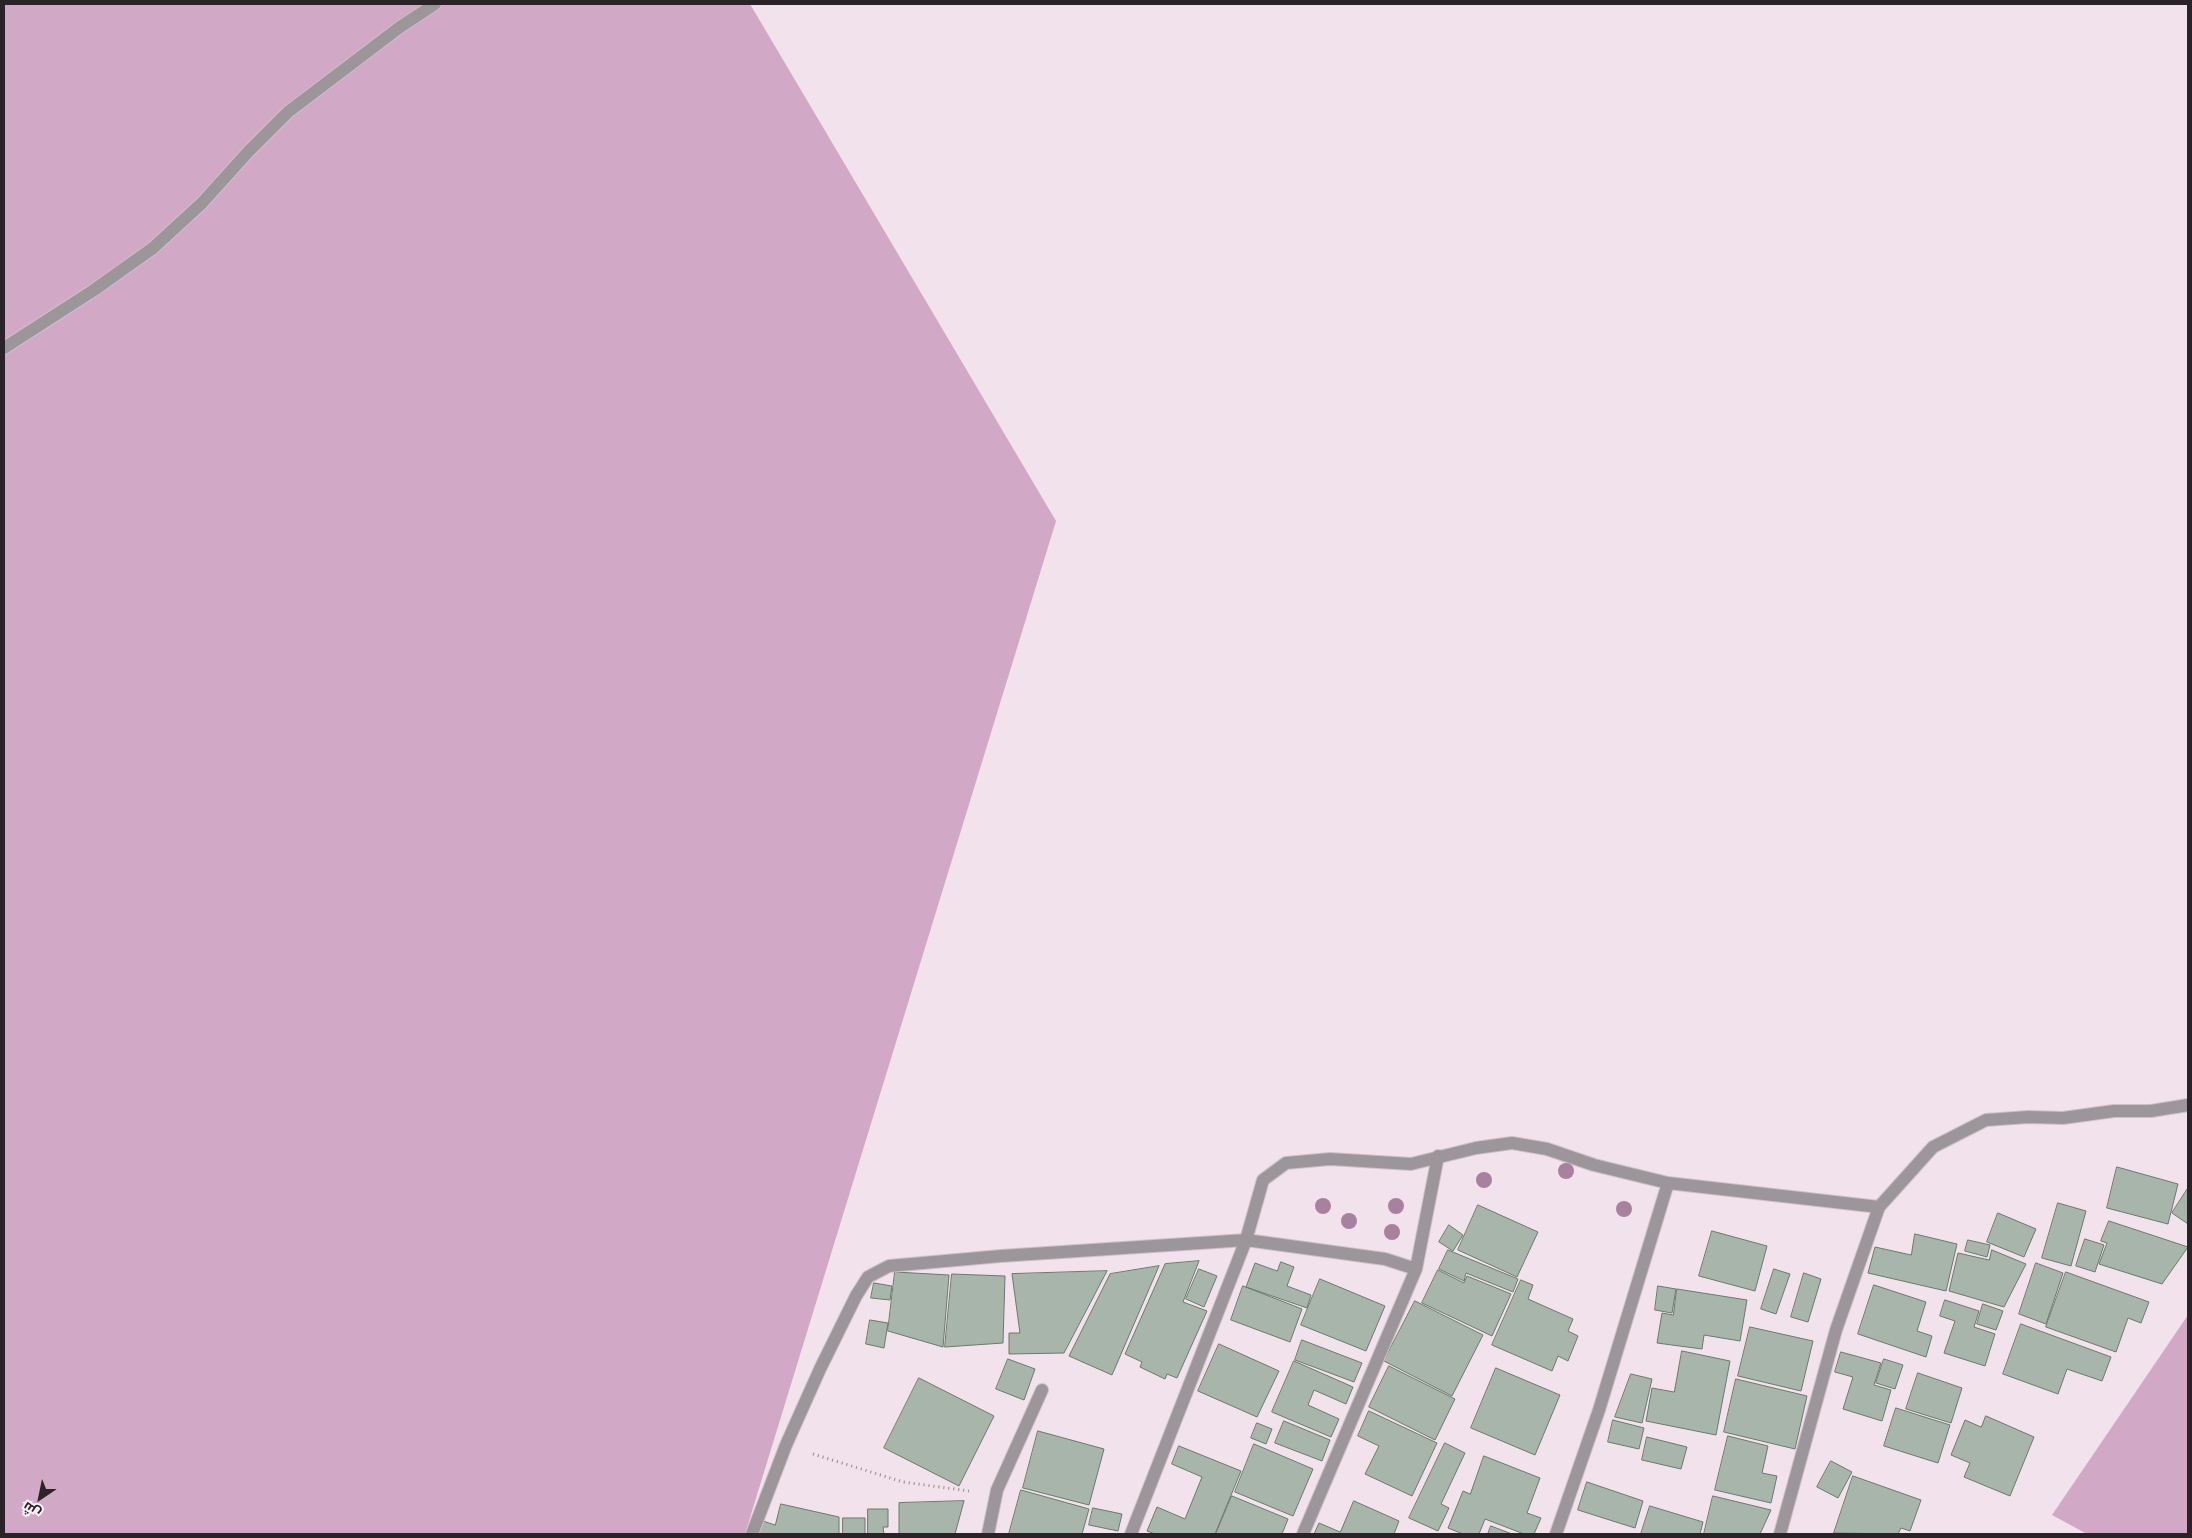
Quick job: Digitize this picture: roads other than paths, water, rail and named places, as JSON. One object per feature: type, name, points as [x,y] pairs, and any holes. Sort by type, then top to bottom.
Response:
[{"type":"street","points":[[4,348],[94,290],[153,248],[202,203],[288,112],[400,27],[435,4]]},
{"type":"street","points":[[1780,1534],[1836,1330],[1879,1207],[1933,1147],[1986,1120],[2028,1117],[2063,1118],[2114,1111],[2151,1111],[2188,1105]]},
{"type":"street","points":[[1131,1534],[1246,1240],[1263,1180],[1286,1163],[1330,1159],[1412,1164],[1476,1148],[1512,1144],[1546,1149],[1594,1165],[1668,1183],[1879,1207]]},
{"type":"street","points":[[1303,1534],[1416,1269],[1438,1156]]},
{"type":"street","points":[[1556,1534],[1599,1410],[1668,1183]]},
{"type":"street","points":[[752,1534],[786,1445],[820,1369],[856,1296],[868,1277],[889,1266],[1001,1256],[1246,1240],[1385,1259],[1416,1269]]},
{"type":"street","points":[[988,1534],[997,1490],[1042,1390]]}]
